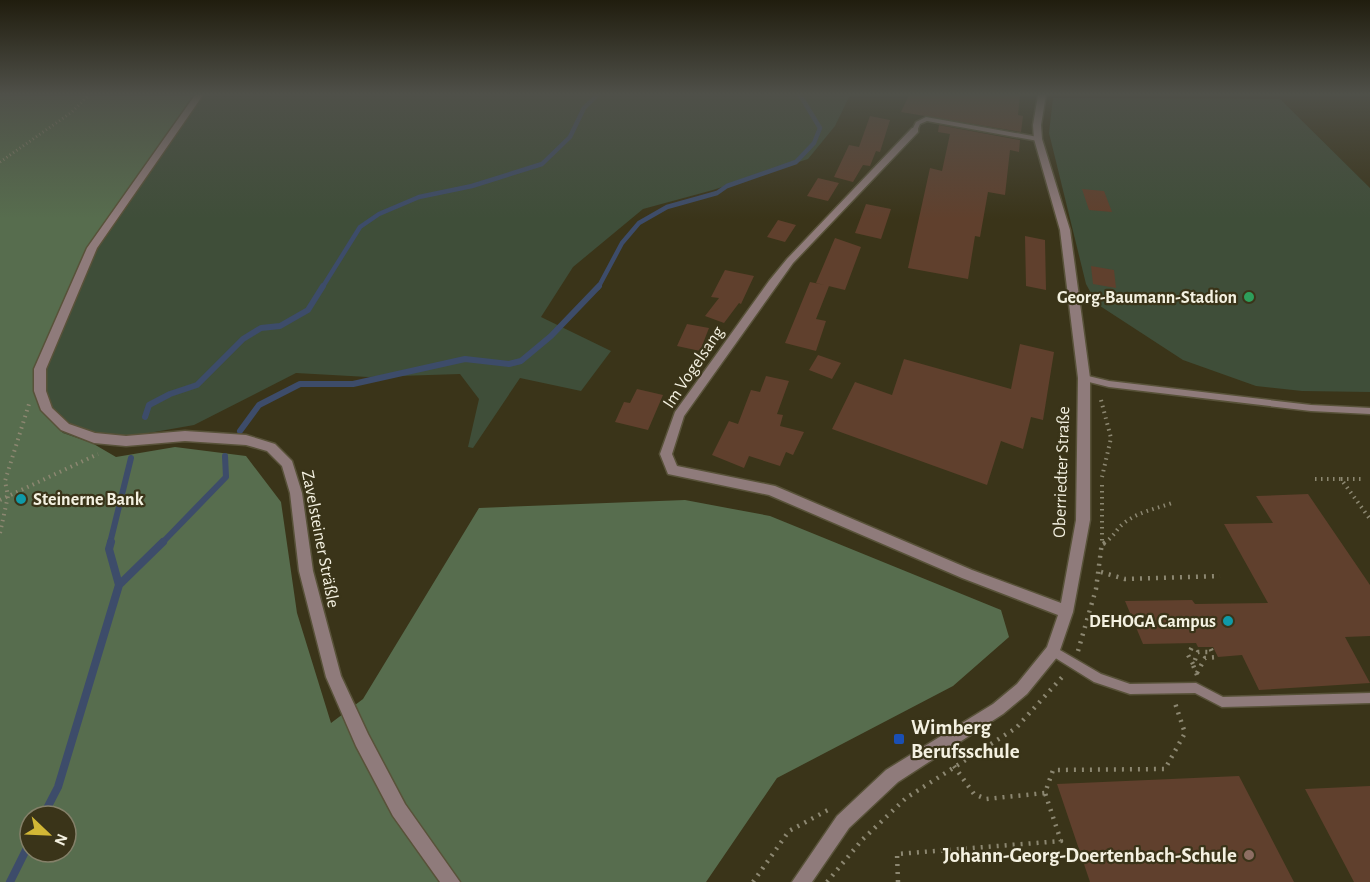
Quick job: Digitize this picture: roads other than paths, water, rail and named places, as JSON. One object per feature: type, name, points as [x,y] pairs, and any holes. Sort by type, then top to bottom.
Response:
[{"type":"street","name":"Zavelsteiner Sträßle","points":[[170,136],[92,248],[40,369],[40,392],[47,410],[65,427],[94,438],[126,441],[185,436],[246,440],[271,447],[288,464],[296,493],[306,571],[334,677],[362,740],[399,810],[451,882]]},
{"type":"street","name":"Im Vogelsang","points":[[909,136],[790,261],[679,415],[666,454],[672,470],[771,489],[967,574],[1066,612]]},
{"type":"street","name":"Oberriedter Straße","points":[[801,882],[843,822],[884,784],[998,709],[1022,689],[1053,651],[1066,612],[1083,520],[1090,379],[1065,230],[1038,139]]},
{"type":"lane","name":"Im Vogelsang","points":[[1021,136],[1038,139]]},
{"type":"lane","points":[[1090,379],[1263,403],[1370,411]]},
{"type":"lane","points":[[1053,651],[1072,665],[1098,678],[1130,689],[1196,688],[1222,702],[1370,698]]},
{"type":"waterway","points":[[322,288],[360,227],[379,214],[419,197],[472,186],[542,164],[570,136]]},
{"type":"waterway","points":[[598,288],[622,243],[639,223],[667,207],[717,193],[727,186],[796,162],[814,143],[817,136]]},
{"type":"waterway","points":[[145,417],[149,405],[170,394],[197,385],[243,339],[261,328],[280,326],[308,310],[323,286]]},
{"type":"waterway","points":[[240,431],[259,405],[300,384],[353,384],[465,359],[509,364],[521,361],[551,336],[599,286]]},
{"type":"waterway","points":[[162,543],[226,477],[225,456]]},
{"type":"waterway","points":[[110,543],[131,458]]},
{"type":"waterway","points":[[111,542],[109,549],[119,585]]},
{"type":"waterway","points":[[119,585],[162,543]]},
{"type":"waterway","points":[[49,804],[58,787],[119,585]]},
{"type":"waterway","points":[[10,882],[19,864]]},
{"type":"place","name":"Georg-Baumann-Stadion","points":[[1249,297]]},
{"type":"place","name":"Steinerne Bank","points":[[21,499]]},
{"type":"place","name":"DEHOGA Campus","points":[[1228,621]]},
{"type":"place","name":"Wimberg Berufsschule","points":[[899,739]]},
{"type":"place","name":"Johann-Georg-Doertenbach-Schule","points":[[1249,855]]}]
